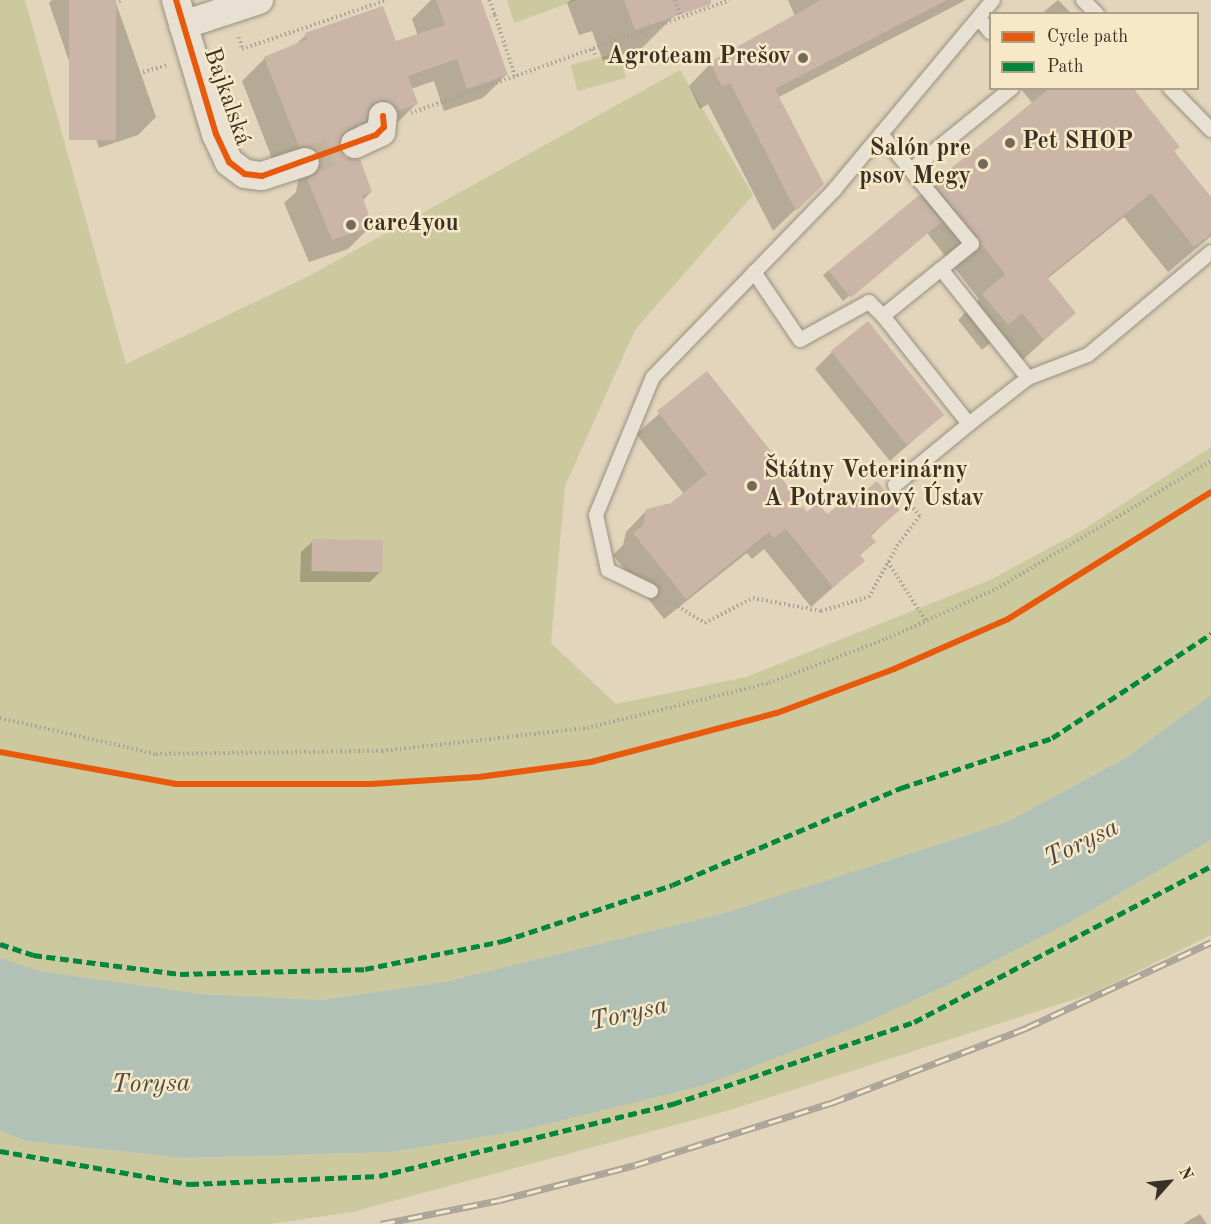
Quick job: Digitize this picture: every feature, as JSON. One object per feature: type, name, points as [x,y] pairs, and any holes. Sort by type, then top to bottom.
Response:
[{"type":"street","name":"Bajkalská","points":[[258,0],[182,34],[216,134],[229,162],[245,174],[262,176],[305,162]]},
{"type":"street","points":[[355,144],[376,135],[384,119]]},
{"type":"lane","points":[[651,591],[608,570],[596,515],[653,377],[835,189],[993,0]]},
{"type":"lane","points":[[1083,0],[1095,12]]},
{"type":"lane","points":[[979,18],[989,32]]},
{"type":"lane","points":[[911,170],[1010,90]]},
{"type":"lane","points":[[1172,90],[1211,130]]},
{"type":"lane","points":[[881,134],[972,244],[883,316]]},
{"type":"lane","points":[[895,484],[1028,378],[1088,355],[1211,252]]},
{"type":"lane","points":[[941,269],[1028,378]]},
{"type":"lane","points":[[754,272],[800,340],[869,302],[883,316],[969,424]]},
{"type":"path","points":[[143,72],[182,34],[238,35],[242,49],[387,0]]},
{"type":"path","points":[[489,0],[492,16],[515,76]]},
{"type":"path","points":[[675,0],[681,17]]},
{"type":"path","points":[[384,119],[503,78],[515,76],[730,0]]},
{"type":"path","points":[[593,49],[596,58]]},
{"type":"path","points":[[0,718],[156,754],[382,751],[587,728],[769,683],[926,621],[996,589],[1211,461]]},
{"type":"path","points":[[651,591],[705,623],[753,598],[821,611],[869,597],[888,562],[920,516],[895,484]]},
{"type":"path","points":[[888,562],[926,621]]},
{"type":"shaded area","points":[[0,0],[25,0],[126,364],[309,276],[680,70],[753,195],[635,330],[565,486],[551,643],[616,704],[746,677],[990,580],[1081,531],[1211,447],[1211,695],[1124,759],[1005,823],[721,914],[444,982],[321,1000],[202,994],[39,971],[0,958]]},
{"type":"shaded area","points":[[507,0],[577,0],[514,23]]},
{"type":"shaded area","points":[[619,52],[626,78],[578,91],[571,65]]},
{"type":"shaded area","points":[[1211,840],[1211,935],[1094,993],[727,1111],[352,1212],[270,1224],[0,1224],[0,1131],[26,1141],[183,1158],[391,1152],[519,1131],[705,1085],[1071,921]]},
{"type":"water","name":"Torysa","points":[[1211,695],[1211,840],[1072,921],[947,985],[856,1027],[705,1085],[519,1131],[391,1152],[183,1158],[26,1141],[0,1131],[0,958],[39,971],[202,994],[321,1000],[444,982],[721,914],[1005,823],[1124,759]]},
{"type":"building","points":[[69,0],[116,0],[116,140],[69,140]]},
{"type":"building","points":[[436,0],[481,0],[508,75],[467,89],[457,59],[408,76],[418,104],[398,111],[386,100],[370,106],[366,121],[348,129],[339,143],[345,157],[360,159],[372,192],[362,196],[373,226],[332,240],[307,179],[318,173],[320,156],[309,146],[299,147],[264,57],[307,39],[305,33],[383,6],[396,41],[445,25]]},
{"type":"building","points":[[624,0],[711,0],[711,4],[635,30]]},
{"type":"building","points":[[821,0],[947,0],[775,89],[824,184],[796,211],[730,83],[722,87],[710,62]]},
{"type":"building","points":[[1048,90],[1135,90],[1180,147],[1174,151],[1211,197],[1211,234],[1194,247],[1151,193],[1047,277],[1076,313],[1044,340],[1022,313],[1008,325],[982,294],[1005,274],[933,183]]},
{"type":"building","points":[[919,195],[941,222],[851,298],[829,271]]},
{"type":"building","points":[[868,321],[944,415],[907,445],[831,351]]},
{"type":"building","name":"Štátny Veterinárny A Potravinový Ústav","points":[[707,371],[786,470],[779,476],[807,512],[818,503],[827,514],[844,501],[848,505],[877,481],[900,510],[870,535],[876,542],[860,555],[865,561],[833,587],[786,529],[774,538],[769,532],[686,599],[633,533],[643,525],[646,509],[671,503],[707,474],[657,411]]},
{"type":"building","points":[[312,539],[383,540],[382,572],[311,571]]},
{"type":"tunnel","points":[[305,162],[355,144]]},
{"type":"railway","points":[[381,1224],[500,1200],[635,1165],[831,1103],[1026,1028],[1211,942]]},
{"type":"marked path","points":[[0,944],[33,955],[180,974],[365,969],[503,941],[672,885],[901,788],[1052,738],[1211,634]]},
{"type":"marked path","points":[[0,1151],[190,1184],[379,1176],[673,1104],[914,1022],[1211,866]]},
{"type":"cycle path","points":[[176,0],[216,134],[229,162],[245,174],[262,176],[376,135],[384,127],[383,116]]},
{"type":"cycle path","points":[[0,752],[176,784],[371,784],[479,777],[591,762],[777,713],[894,669],[1008,619],[1211,492]]},
{"type":"place","name":"Agroteam Prešov","points":[[803,58]]},
{"type":"place","name":"Pet SHOP","points":[[1010,143]]},
{"type":"place","name":"Salón pre psov Megy","points":[[983,164]]},
{"type":"place","name":"care4you","points":[[351,225]]},
{"type":"place","name":"Štátny Veterinárny A Potravinový Ústav","points":[[752,486]]}]
